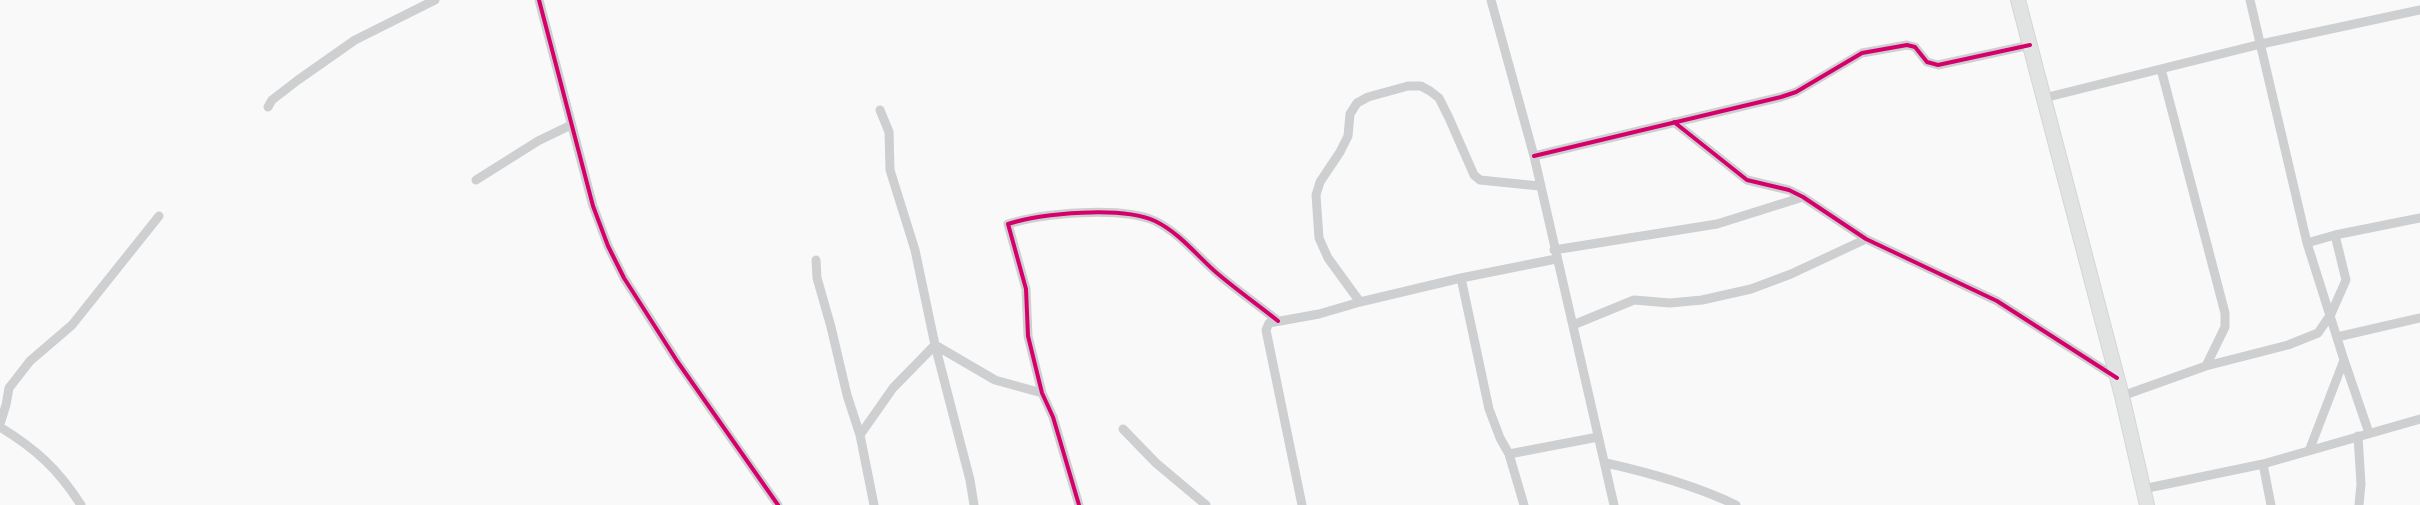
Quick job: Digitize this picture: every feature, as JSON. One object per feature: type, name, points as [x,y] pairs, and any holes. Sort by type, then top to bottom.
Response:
[{"type":"main road","points":[[2020,0],[2030,45],[2122,396],[2147,505]]},
{"type":"street","points":[[268,107],[272,100],[355,40],[436,0]]},
{"type":"street","points":[[539,0],[593,206],[624,278],[677,361],[778,505]]},
{"type":"street","points":[[1491,0],[1534,156],[1539,186],[1573,325],[1598,437],[1606,463],[1614,505]]},
{"type":"street","points":[[2250,0],[2307,243],[2369,433]]},
{"type":"street","points":[[2044,98],[2261,44],[2420,10]]},
{"type":"street","points":[[1534,156],[1796,92],[1862,54],[1906,45],[1915,47],[1927,62],[1938,65],[2030,45]]},
{"type":"street","points":[[2161,69],[2225,313],[2225,327],[2206,366]]},
{"type":"street","points":[[1360,302],[1328,258],[1319,238],[1316,195],[1320,182],[1340,152],[1348,136],[1350,114],[1357,103],[1384,92],[1408,86],[1421,86],[1439,98],[1474,175],[1480,180],[1539,186]]},
{"type":"street","points":[[880,110],[889,132],[890,170],[915,250],[935,345],[970,480],[974,505]]},
{"type":"street","points":[[1674,122],[1747,180],[1789,190],[1803,197],[1866,238],[1997,301],[2117,378]]},
{"type":"street","points":[[476,180],[538,141],[571,125]]},
{"type":"street","points":[[1299,504],[1266,330],[1269,323],[1319,314],[1360,302],[1555,254],[1717,224],[1803,197]]},
{"type":"street","points":[[1079,505],[1053,417],[1042,393],[1028,336],[1028,310],[1024,282],[1008,224],[1027,218],[1108,212],[1137,216],[1155,221],[1171,231],[1218,274],[1278,321]]},
{"type":"street","points":[[0,424],[9,388],[30,361],[72,325],[159,216]]},
{"type":"street","points":[[2307,243],[2335,235],[2420,218]]},
{"type":"street","points":[[2122,396],[2206,366],[2307,339],[2318,333],[2331,314],[2345,284],[2346,274],[2335,235]]},
{"type":"street","points":[[1573,325],[1634,300],[1670,303],[1696,300],[1751,289],[1791,274],[1866,238]]},
{"type":"street","points":[[816,260],[817,278],[831,327],[847,395],[860,435],[874,505]]},
{"type":"street","points":[[1461,278],[1489,409],[1500,438],[1509,454],[1524,505]]},
{"type":"street","points":[[2338,337],[2420,318]]},
{"type":"street","points":[[935,345],[995,380],[1042,393]]},
{"type":"street","points":[[860,435],[892,388],[935,345]]},
{"type":"street","points":[[2309,451],[2344,360]]},
{"type":"street","points":[[2143,489],[2263,464],[2420,419]]},
{"type":"street","points":[[0,427],[28,444],[47,461],[66,480],[81,505]]},
{"type":"street","points":[[1123,429],[1156,463],[1206,505]]},
{"type":"street","points":[[2358,436],[2361,484],[2359,505]]},
{"type":"street","points":[[1509,454],[1598,437]]},
{"type":"street","points":[[1606,463],[1652,473],[1708,492],[1736,505]]},
{"type":"street","points":[[2263,464],[2271,505]]},
{"type":"cycle path","points":[[539,0],[593,206],[608,246],[624,278],[677,361],[778,505]]},
{"type":"cycle path","points":[[1534,156],[1781,97],[1796,92],[1862,53],[1907,45],[1915,47],[1927,62],[1938,65],[2030,45]]},
{"type":"cycle path","points":[[1674,122],[1747,180],[1789,190],[1803,197],[1866,239],[1997,301],[2117,378]]},
{"type":"cycle path","points":[[1079,505],[1053,417],[1042,393],[1028,336],[1026,289],[1008,224],[1061,214],[1103,212],[1140,216],[1155,221],[1173,232],[1218,274],[1278,321]]}]
